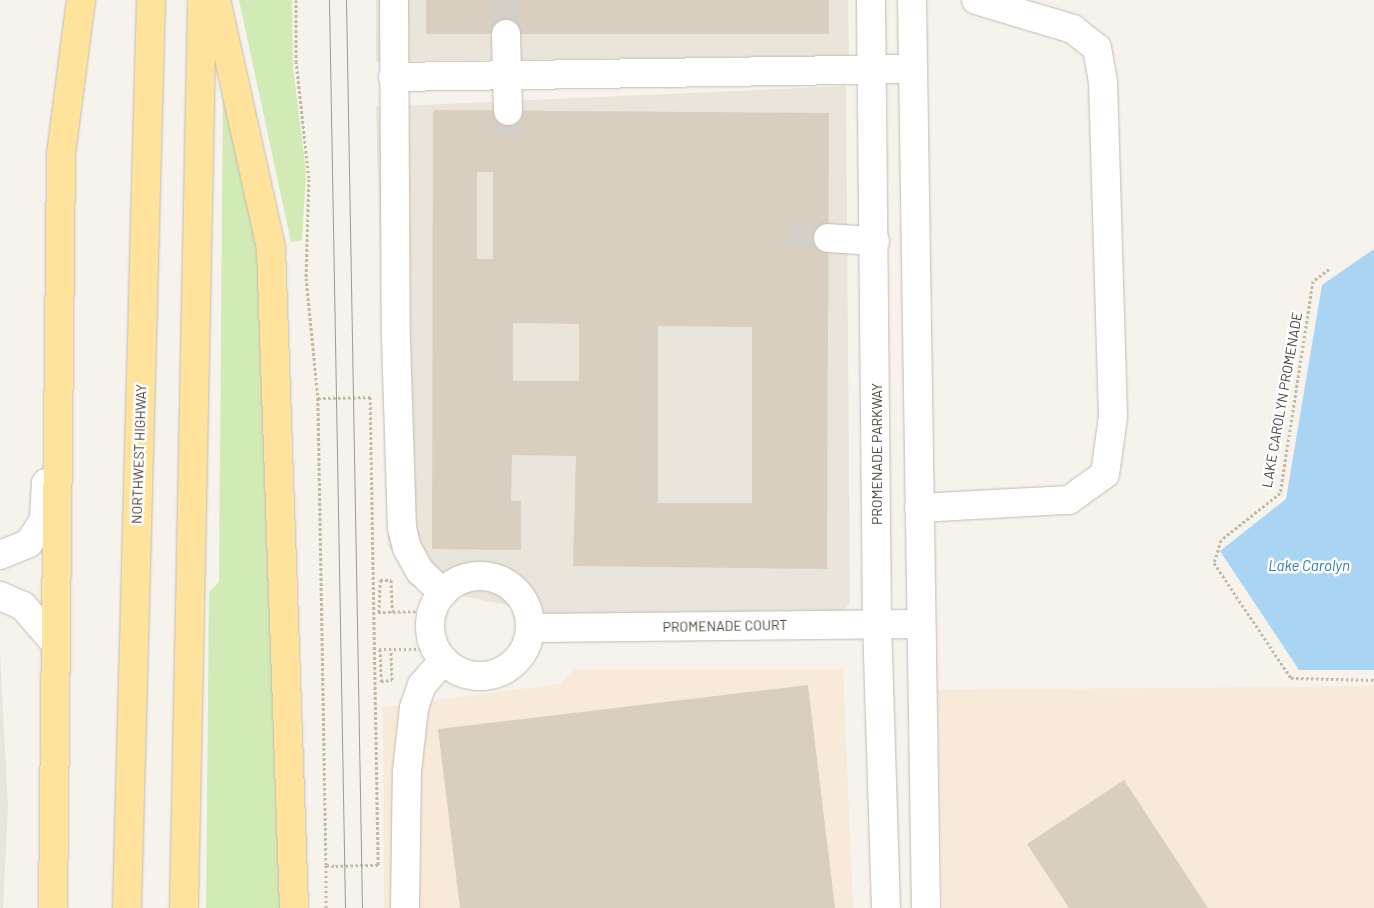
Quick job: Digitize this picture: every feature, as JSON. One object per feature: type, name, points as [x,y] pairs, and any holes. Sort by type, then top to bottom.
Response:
[{"type":"main road","points":[[53,908],[56,644],[56,317],[61,154],[81,0]]},
{"type":"main road","name":"NORTHWEST HIGHWAY","points":[[127,908],[151,0]]},
{"type":"main road","points":[[184,908],[202,0]]},
{"type":"main road","points":[[216,0],[271,248],[294,908]]},
{"type":"street","points":[[394,0],[393,77],[402,528],[406,548],[438,602]]},
{"type":"street","name":"PROMENADE PARKWAY","points":[[871,0],[878,623],[886,908]]},
{"type":"street","points":[[912,0],[926,908]]},
{"type":"street","points":[[920,508],[1069,500],[1105,474],[1113,417],[1102,82],[1096,48],[1073,29],[976,0]]},
{"type":"street","points":[[506,34],[508,111]]},
{"type":"street","points":[[393,77],[508,73],[872,67],[913,68]]},
{"type":"street","points":[[828,238],[875,241]]},
{"type":"street","points":[[0,556],[29,543],[44,520],[56,317]]},
{"type":"street","points":[[495,578],[521,597],[530,628],[526,644],[505,669],[473,675],[440,654],[430,630],[438,602],[463,579],[495,578]]},
{"type":"street","points":[[0,596],[23,606],[56,644]]},
{"type":"street","name":"PROMENADE COURT","points":[[530,628],[921,624]]},
{"type":"street","points":[[405,908],[407,771],[414,708],[422,685],[440,654]]},
{"type":"path","points":[[296,0],[296,61],[309,179],[306,278],[318,398],[326,908]]},
{"type":"path","name":"LAKE CAROLYN PROMENADE","points":[[1329,269],[1313,281],[1280,493],[1221,540],[1214,562],[1291,678],[1374,680]]},
{"type":"path","points":[[318,398],[370,397],[374,612],[378,865],[326,865]]},
{"type":"path","points":[[379,612],[380,580],[391,580],[392,612]]},
{"type":"path","points":[[374,612],[392,612],[438,602]]},
{"type":"path","points":[[380,649],[381,681],[392,680],[391,649]]},
{"type":"path","points":[[374,650],[391,649],[440,654]]},
{"type":"shaded area","points":[[376,0],[848,0],[849,56],[376,61]]},
{"type":"shaded area","points":[[846,86],[850,603],[843,610],[552,614],[411,586],[388,545],[376,107]]},
{"type":"shaded area","points":[[0,652],[8,806],[3,908],[0,908]]},
{"type":"shaded area","points":[[574,669],[843,669],[853,908],[384,908],[383,707],[560,684]]},
{"type":"shaded area","points":[[1374,686],[1374,908],[942,908],[938,690]]},
{"type":"green space","points":[[239,0],[292,0],[293,67],[306,172],[302,240],[291,242]]},
{"type":"green space","points":[[223,79],[259,235],[280,908],[206,908],[209,592],[219,582]]},
{"type":"water","name":"Lake Carolyn","points":[[1374,249],[1374,670],[1299,670],[1220,551],[1286,499],[1322,285]]},
{"type":"building","points":[[426,0],[829,0],[829,34],[426,34]]},
{"type":"building","points":[[433,110],[829,113],[827,569],[573,566],[576,456],[512,455],[511,501],[521,501],[521,550],[432,549]],"holes":[[[477,172],[493,172],[493,259],[477,259]],[[513,323],[579,324],[579,381],[513,381]],[[658,326],[752,327],[752,503],[658,503]]]},
{"type":"building","points":[[808,685],[835,908],[460,908],[438,729]]},
{"type":"building","points":[[1124,780],[1208,908],[1069,908],[1027,844]]},
{"type":"tunnel","points":[[506,0],[506,34]]},
{"type":"tunnel","points":[[508,111],[510,155]]},
{"type":"tunnel","points":[[787,236],[828,238]]},
{"type":"tram line","points":[[329,0],[345,908]]},
{"type":"tram line","points":[[346,0],[362,908]]}]
